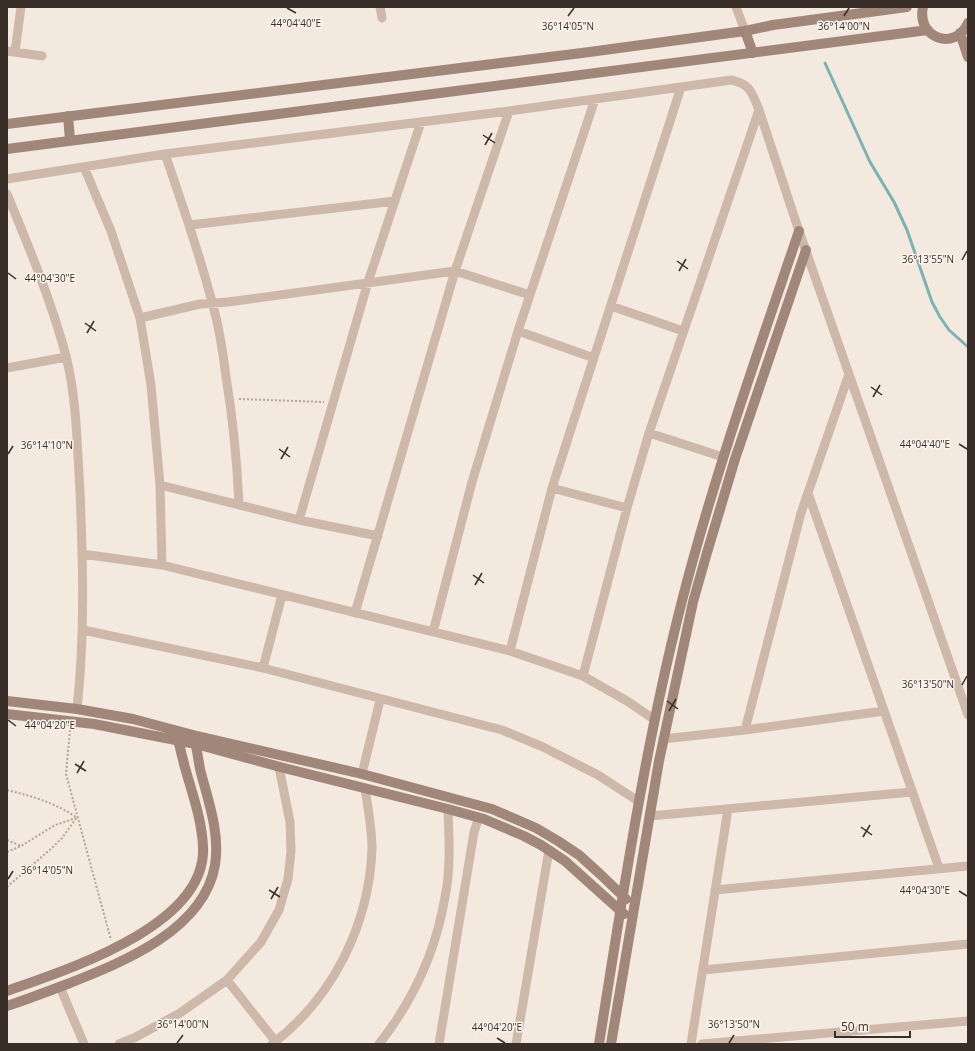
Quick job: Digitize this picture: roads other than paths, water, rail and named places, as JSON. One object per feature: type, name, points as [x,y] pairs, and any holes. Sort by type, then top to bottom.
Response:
[{"type":"street","points":[[21,7],[11,52],[42,56]]},
{"type":"street","points":[[380,7],[382,18]]},
{"type":"street","points":[[736,7],[752,53]]},
{"type":"street","points":[[7,124],[582,53],[906,7]]},
{"type":"street","points":[[923,7],[922,21],[928,30],[935,36],[941,38],[952,38],[966,28],[968,23]]},
{"type":"street","points":[[7,149],[928,30]]},
{"type":"street","points":[[960,33],[968,57]]},
{"type":"street","points":[[7,179],[165,154],[509,111],[731,80],[740,82],[747,86],[752,92],[759,110],[799,231],[968,715]]},
{"type":"street","points":[[510,651],[552,488],[681,87]]},
{"type":"street","points":[[433,632],[472,482],[518,331],[595,99]]},
{"type":"street","points":[[583,676],[627,508],[650,433],[683,331],[759,110]]},
{"type":"street","points":[[355,613],[455,271],[509,111]]},
{"type":"street","points":[[68,116],[70,140]]},
{"type":"street","points":[[299,520],[368,282],[421,122]]},
{"type":"street","points":[[165,154],[190,226],[213,303],[230,398],[239,504]]},
{"type":"street","points":[[84,167],[111,231],[140,318],[151,386],[160,485],[162,565]]},
{"type":"street","points":[[7,194],[48,296],[66,357],[73,400],[77,444],[82,554],[83,630],[81,678],[77,709]]},
{"type":"street","points":[[190,226],[395,201]]},
{"type":"street","points":[[599,1044],[638,801],[671,645],[690,568],[708,505],[799,231]]},
{"type":"street","points":[[610,1044],[663,739],[702,571],[734,460],[806,250]]},
{"type":"street","points":[[140,318],[200,304],[228,302],[455,271],[530,294]]},
{"type":"street","points":[[610,306],[683,331]]},
{"type":"street","points":[[518,331],[594,358]]},
{"type":"street","points":[[7,368],[66,357]]},
{"type":"street","points":[[745,730],[801,513],[849,374]]},
{"type":"street","points":[[650,433],[723,457]]},
{"type":"street","points":[[160,485],[299,520],[378,536]]},
{"type":"street","points":[[552,488],[627,508]]},
{"type":"street","points":[[808,493],[939,868]]},
{"type":"street","points":[[82,554],[162,565],[510,651],[583,676],[632,704],[655,720]]},
{"type":"street","points":[[690,568],[702,571]]},
{"type":"street","points":[[263,668],[282,595]]},
{"type":"street","points":[[83,630],[263,668],[380,700],[502,730],[543,747],[598,775],[638,801]]},
{"type":"street","points":[[362,774],[380,700]]},
{"type":"street","points":[[7,701],[77,709],[133,720],[194,740],[362,774],[492,809],[536,828],[578,855],[634,906]]},
{"type":"street","points":[[663,739],[745,730],[884,711]]},
{"type":"street","points":[[7,714],[71,721],[178,736]]},
{"type":"street","points":[[7,991],[113,949],[150,928],[168,914],[193,885],[202,864],[203,847],[198,818],[178,736]]},
{"type":"street","points":[[194,740],[279,767],[479,817],[512,830],[549,850],[571,866],[631,921]]},
{"type":"street","points":[[7,1006],[115,965],[156,942],[181,924],[207,890],[215,866],[216,837],[194,740]]},
{"type":"street","points":[[119,1044],[134,1038],[180,1013],[227,980],[262,942],[279,910],[288,879],[291,851],[290,822],[279,767]]},
{"type":"street","points":[[227,980],[274,1043],[307,1012],[331,980],[353,940],[363,911],[369,878],[372,848],[365,788]]},
{"type":"street","points":[[650,816],[912,792]]},
{"type":"street","points":[[379,1044],[394,1024],[420,978],[436,932],[445,897],[449,856],[448,809]]},
{"type":"street","points":[[691,1044],[728,809]]},
{"type":"street","points":[[439,1044],[474,832],[479,817]]},
{"type":"street","points":[[516,1044],[549,850]]},
{"type":"street","points":[[715,890],[968,866]]},
{"type":"street","points":[[703,970],[967,947]]},
{"type":"street","points":[[60,987],[84,1044]]},
{"type":"street","points":[[702,1044],[968,1021]]},
{"type":"waterway","points":[[825,63],[870,162],[894,202],[907,230],[932,302],[949,330],[968,347]]}]
